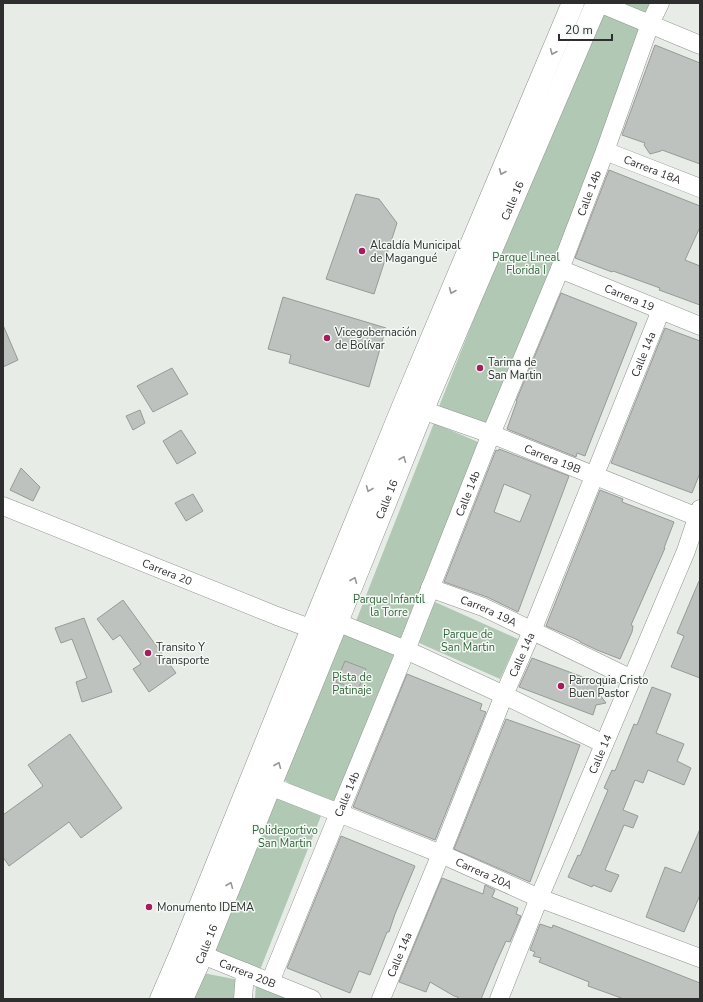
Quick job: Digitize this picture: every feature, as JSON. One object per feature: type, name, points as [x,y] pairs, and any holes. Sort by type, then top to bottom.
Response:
[{"type":"highway","name":"Calle 16","points":[[182,999],[192,951],[414,406],[573,3]]},
{"type":"highway","name":"Calle 16","points":[[414,406],[598,3]]},
{"type":"highway","name":"Calle 16","points":[[161,999],[192,951],[270,786],[325,625]]},
{"type":"street","points":[[598,3],[700,45]]},
{"type":"street","name":"Calle 14b","points":[[270,982],[406,650],[491,434],[560,270],[605,151],[650,24],[660,3]]},
{"type":"street","name":"Carrera 18A","points":[[605,151],[700,188]]},
{"type":"street","name":"Carrera 19","points":[[560,270],[700,326]]},
{"type":"street","name":"Calle 14a","points":[[381,999],[441,854],[504,695],[532,631],[661,310]]},
{"type":"street","name":"Carrera 19B","points":[[414,406],[491,434],[594,476],[699,515]]},
{"type":"street","name":"Carrera 20","points":[[3,506],[325,625]]},
{"type":"street","name":"Calle 14","points":[[499,999],[539,898],[686,551],[699,515]]},
{"type":"street","name":"Carrera 19A","points":[[430,588],[483,607],[632,679]]},
{"type":"street","points":[[325,625],[406,650],[504,695],[604,744]]},
{"type":"street","name":"Carrera 20A","points":[[270,786],[339,812],[441,854],[539,898],[700,958]]},
{"type":"street","name":"Carrera 20B","points":[[192,951],[312,999]]},
{"type":"street","points":[[243,999],[245,972]]},
{"type":"green space","name":"Parque Lineal Florida I","points":[[600,3],[658,3],[489,427],[438,409]]},
{"type":"green space","name":"Parque Infantil la Torre","points":[[434,423],[478,442],[403,640],[356,621]]},
{"type":"green space","name":"Parque de San Martin","points":[[435,602],[518,639],[500,679],[417,642]]},
{"type":"green space","name":"Pista de Patinaje","points":[[337,629],[401,655],[338,804],[296,788],[277,775]]},
{"type":"green space","name":"Polideportivo San Martin","points":[[272,795],[321,816],[260,970],[211,954]]},
{"type":"green space","points":[[198,972],[239,980],[237,999],[186,999]]},
{"type":"green space","points":[[256,984],[294,999],[255,999]]},
{"type":"building","points":[[655,45],[700,63],[700,164],[662,150],[650,154],[644,145],[645,143],[622,135]]},
{"type":"building","points":[[609,170],[700,206],[700,227],[685,260],[700,266],[700,305],[659,290],[660,288],[575,258]]},
{"type":"building","name":"Alcaldía Municipal de Magangué","points":[[356,194],[379,199],[397,223],[374,294],[326,279]]},
{"type":"building","points":[[561,293],[637,323],[585,456],[577,453],[576,457],[507,429],[516,401]]},
{"type":"building","name":"Vicegobernación de Bolívar","points":[[283,297],[386,328],[369,387],[289,363],[291,355],[268,349]]},
{"type":"building","points":[[3,325],[18,360],[3,367]]},
{"type":"building","points":[[665,328],[700,341],[700,473],[692,493],[611,463]]},
{"type":"building","points":[[172,368],[188,394],[153,412],[137,386]]},
{"type":"building","points":[[140,410],[145,423],[133,430],[126,416]]},
{"type":"building","points":[[181,430],[196,453],[177,464],[163,441]]},
{"type":"building","points":[[499,449],[569,476],[518,612],[487,597],[444,582],[496,450],[498,451]],"holes":[[[504,484],[531,495],[520,522],[494,512]]]},
{"type":"building","points":[[21,468],[40,487],[33,501],[10,490]]},
{"type":"building","points":[[600,490],[623,499],[622,502],[674,522],[665,548],[631,625],[633,626],[632,632],[620,659],[546,626]]},
{"type":"building","points":[[193,494],[203,511],[186,521],[175,503]]},
{"type":"building","points":[[699,581],[700,678],[671,667],[684,636],[677,633]]},
{"type":"building","name":"Transito Y Transporte","points":[[123,600],[176,673],[149,692],[133,669],[141,664],[120,635],[113,640],[97,619]]},
{"type":"building","points":[[84,618],[112,692],[82,702],[76,682],[87,678],[72,639],[61,643],[55,628]]},
{"type":"building","name":"Parroquia Cristo Buen Pastor","points":[[532,658],[604,685],[600,695],[606,703],[596,705],[593,715],[519,687]]},
{"type":"building","points":[[345,661],[366,669],[358,690],[336,682]]},
{"type":"building","points":[[407,674],[482,704],[480,710],[486,712],[435,840],[353,807]]},
{"type":"building","points":[[652,687],[671,694],[656,733],[684,744],[677,761],[691,768],[684,785],[648,770],[643,783],[635,780],[623,810],[638,816],[633,828],[624,825],[605,870],[619,875],[611,892],[593,885],[592,887],[568,877],[578,855],[580,856],[608,790],[604,788],[612,770],[615,771],[634,724],[637,725]]},
{"type":"building","points":[[506,719],[580,745],[530,882],[454,849]]},
{"type":"building","points":[[70,734],[122,808],[81,838],[69,822],[9,866],[3,857],[3,815],[43,786],[28,765]]},
{"type":"building","points":[[700,829],[700,895],[684,932],[646,917],[665,867],[681,873]]},
{"type":"building","points":[[341,836],[415,866],[370,975],[359,971],[350,993],[287,968]]},
{"type":"building","points":[[442,878],[483,894],[485,885],[495,890],[492,897],[518,908],[516,914],[521,916],[510,942],[506,941],[481,999],[457,999],[458,997],[430,982],[426,992],[399,982]]},
{"type":"building","points":[[540,924],[552,928],[553,925],[700,983],[700,999],[624,999],[588,986],[589,982],[539,962],[541,958],[533,956],[535,952],[530,950]]},
{"type":"place","name":"Alcaldía Municipal de Magangué","points":[[362,251]]},
{"type":"place","name":"Vicegobernación de Bolívar","points":[[327,338]]},
{"type":"place","name":"Tarima de San Martin","points":[[480,368]]},
{"type":"place","name":"Transito Y Transporte","points":[[148,653]]},
{"type":"place","name":"Parroquia Cristo Buen Pastor","points":[[561,686]]},
{"type":"place","name":"Monumento IDEMA","points":[[149,907]]}]
